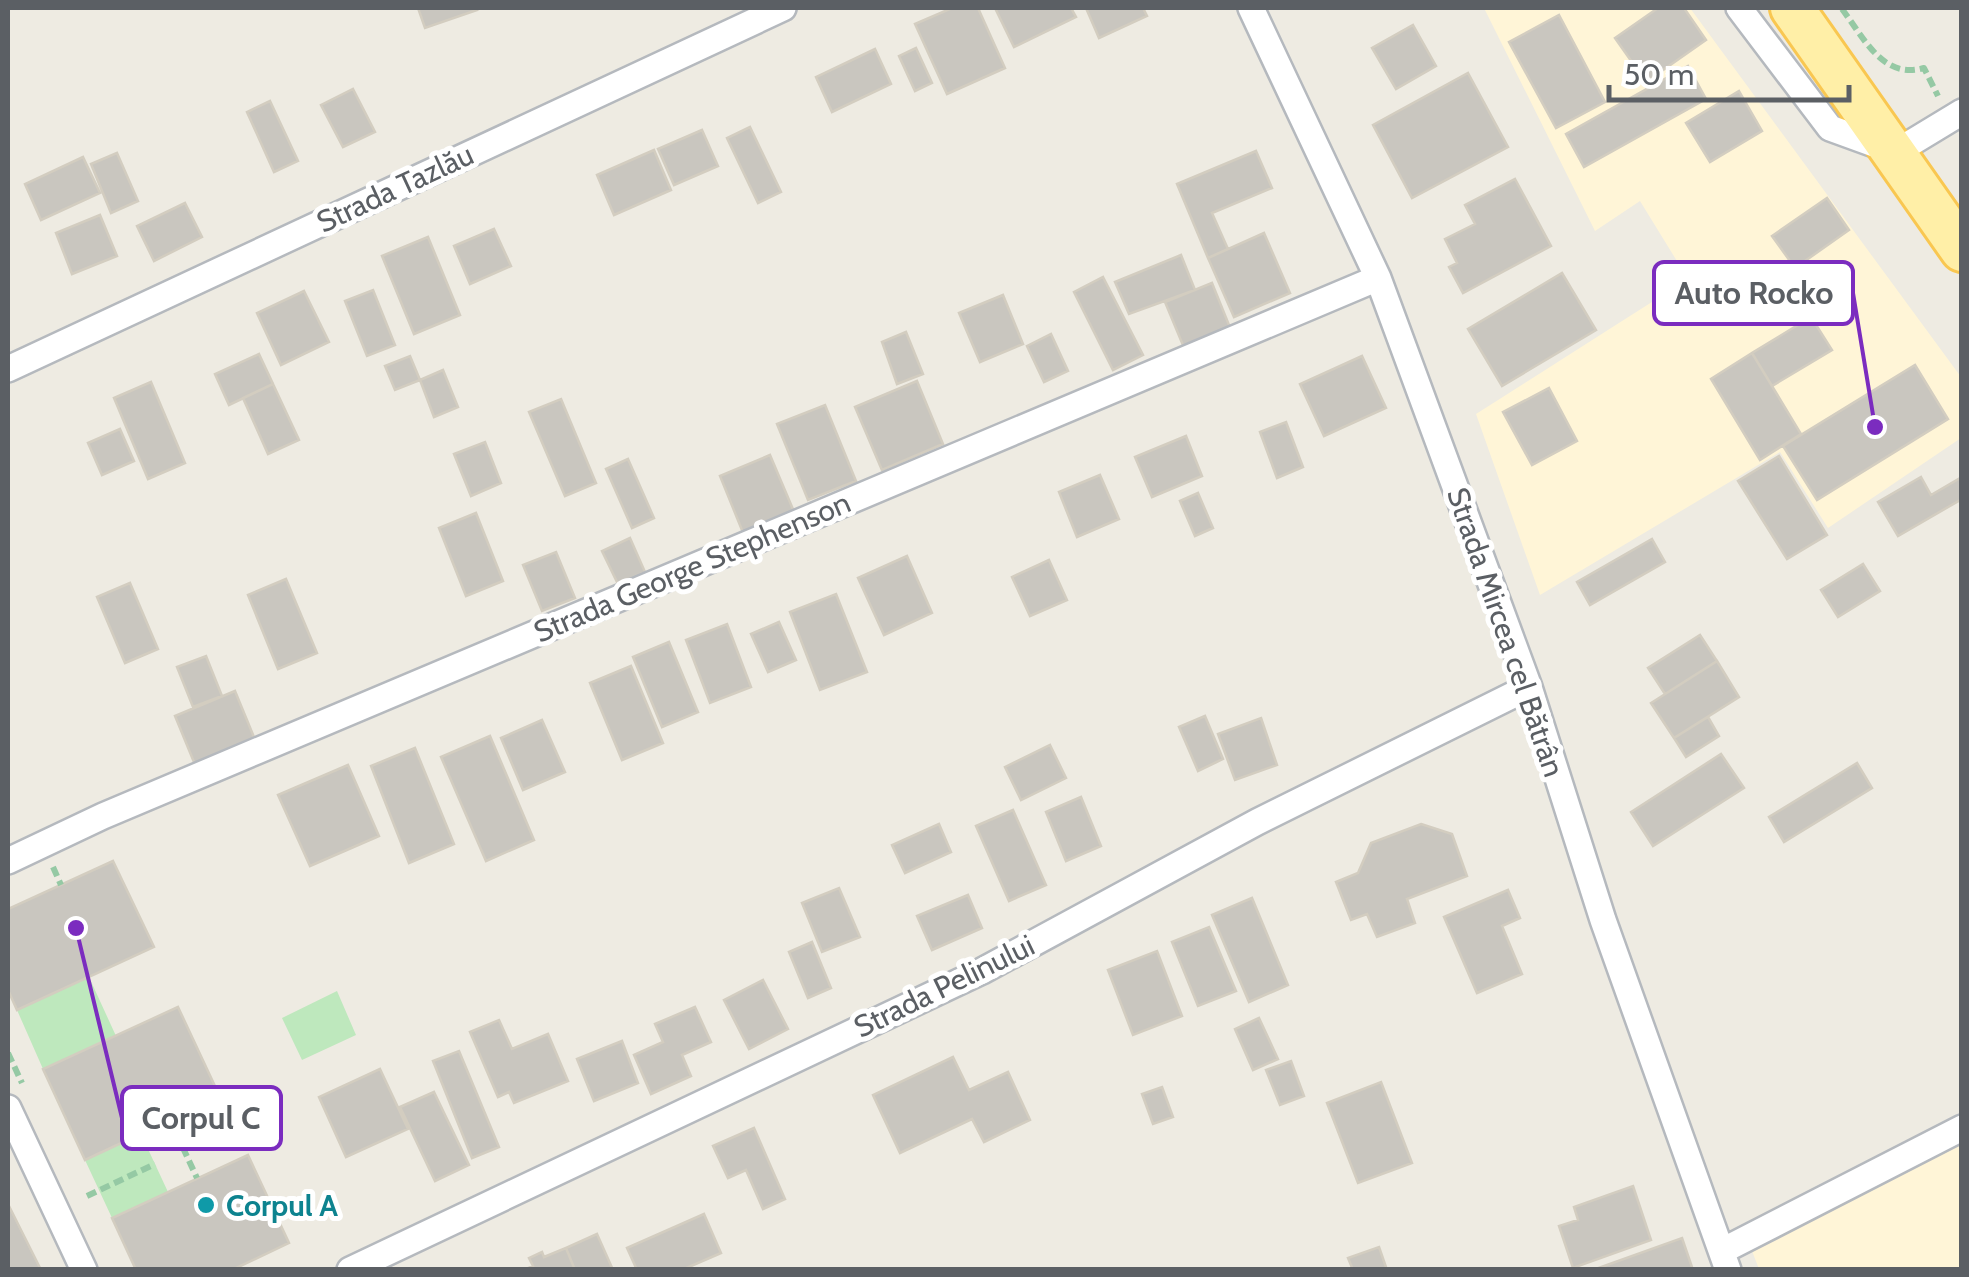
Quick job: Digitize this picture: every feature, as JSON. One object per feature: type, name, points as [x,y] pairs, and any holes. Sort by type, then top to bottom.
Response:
[{"type":"main road","points":[[1792,8],[1962,250]]},
{"type":"street","name":"Strada Tazlău","points":[[8,370],[783,8]]},
{"type":"street","name":"Strada Mircea cel Bătrân","points":[[1251,8],[1378,278],[1529,687],[1603,920],[1725,1260]]},
{"type":"street","points":[[1739,8],[1830,128],[1896,152],[1956,116]]},
{"type":"street","name":"Strada George Stephenson","points":[[8,861],[102,816],[1378,278]]},
{"type":"street","name":"Strada Pelinului","points":[[350,1270],[982,970],[1257,822],[1529,687]]},
{"type":"street","points":[[8,1108],[84,1270]]},
{"type":"street","points":[[1725,1260],[1962,1128]]},
{"type":"path","points":[[1840,8],[1878,57],[1898,71],[1924,68],[1956,116]]},
{"type":"path","points":[[170,1120],[197,1178]]},
{"type":"path","points":[[86,1196],[155,1164]]},
{"type":"shaded area","points":[[1484,8],[1690,8],[1961,377],[1961,438],[1828,528],[1780,452],[1540,595],[1476,414],[1688,279],[1640,201],[1595,231]]},
{"type":"shaded area","points":[[1961,1128],[1961,1269],[1759,1269],[1747,1238]]},
{"type":"green space","points":[[89,977],[116,1036],[43,1069],[17,1010]]},
{"type":"green space","points":[[337,991],[356,1035],[302,1060],[282,1018]]},
{"type":"green space","points":[[141,1134],[168,1192],[112,1218],[85,1160]]},
{"type":"building","points":[[418,8],[476,8],[477,10],[425,28]]},
{"type":"building","points":[[952,8],[978,8],[1005,68],[947,94],[915,24]]},
{"type":"building","points":[[995,8],[1071,8],[1076,17],[1014,47]]},
{"type":"building","points":[[1086,8],[1143,8],[1147,16],[1099,38]]},
{"type":"building","points":[[1658,8],[1684,8],[1706,40],[1646,82],[1615,38]]},
{"type":"building","points":[[1559,15],[1605,102],[1556,128],[1509,42]]},
{"type":"building","points":[[1413,25],[1436,66],[1396,89],[1372,48]]},
{"type":"building","points":[[916,48],[932,83],[915,91],[899,56]]},
{"type":"building","points":[[875,49],[891,84],[832,112],[816,77]]},
{"type":"building","points":[[1688,66],[1706,99],[1584,167],[1566,134]]},
{"type":"building","points":[[1468,73],[1508,147],[1412,198],[1373,125]]},
{"type":"building","points":[[353,89],[375,132],[343,147],[321,105]]},
{"type":"building","points":[[1739,91],[1762,131],[1710,162],[1686,123]]},
{"type":"building","points":[[270,101],[298,161],[274,172],[247,112]]},
{"type":"building","points":[[750,127],[781,192],[758,203],[727,138]]},
{"type":"building","points":[[702,130],[718,166],[674,185],[658,149]]},
{"type":"building","points":[[654,150],[671,190],[614,215],[597,175]]},
{"type":"building","points":[[1256,151],[1272,188],[1212,213],[1228,249],[1208,258],[1177,184]]},
{"type":"building","points":[[117,153],[138,201],[111,213],[91,164]]},
{"type":"building","points":[[83,157],[100,193],[41,220],[25,184]]},
{"type":"building","points":[[1515,179],[1551,246],[1463,293],[1449,267],[1457,263],[1445,239],[1475,224],[1465,205]]},
{"type":"building","points":[[1827,198],[1849,230],[1795,268],[1772,236]]},
{"type":"building","points":[[185,203],[202,237],[154,261],[137,226]]},
{"type":"building","points":[[100,215],[117,256],[72,274],[56,233]]},
{"type":"building","points":[[494,229],[511,266],[470,284],[454,246]]},
{"type":"building","points":[[1264,233],[1290,293],[1234,317],[1208,258]]},
{"type":"building","points":[[428,237],[460,315],[414,334],[382,256]]},
{"type":"building","points":[[1181,255],[1195,290],[1129,314],[1115,282]]},
{"type":"building","points":[[1562,273],[1596,330],[1502,386],[1468,329]]},
{"type":"building","points":[[1103,277],[1143,355],[1113,370],[1074,292]]},
{"type":"building","points":[[1212,283],[1231,330],[1185,350],[1165,302]]},
{"type":"building","points":[[373,290],[395,345],[367,356],[345,301]]},
{"type":"building","points":[[304,291],[329,342],[281,365],[257,313]]},
{"type":"building","points":[[1003,295],[1023,344],[980,362],[959,313]]},
{"type":"building","points":[[1811,317],[1832,350],[1772,386],[1752,353]]},
{"type":"building","points":[[906,332],[923,374],[897,384],[882,342]]},
{"type":"building","points":[[1051,334],[1068,371],[1044,382],[1027,346]]},
{"type":"building","points":[[1752,353],[1801,434],[1760,460],[1711,379]]},
{"type":"building","points":[[259,354],[273,384],[229,405],[215,374]]},
{"type":"building","points":[[410,356],[420,380],[395,390],[385,366]]},
{"type":"building","points":[[1362,356],[1386,408],[1324,436],[1300,384]]},
{"type":"building","points":[[1915,365],[1948,419],[1817,500],[1783,446]]},
{"type":"building","points":[[443,370],[458,407],[434,417],[420,380]]},
{"type":"building","points":[[917,381],[943,444],[882,470],[855,407]]},
{"type":"building","points":[[151,382],[185,463],[148,479],[114,398]]},
{"type":"building","points":[[273,384],[299,440],[268,454],[243,398]]},
{"type":"building","points":[[1549,388],[1577,441],[1532,465],[1503,412]]},
{"type":"building","points":[[561,399],[596,483],[565,496],[529,412]]},
{"type":"building","points":[[825,405],[856,481],[808,500],[777,424]]},
{"type":"building","points":[[1286,422],[1303,467],[1277,478],[1260,432]]},
{"type":"building","points":[[120,429],[134,461],[102,475],[88,443]]},
{"type":"building","points":[[1186,436],[1202,476],[1152,497],[1135,457]]},
{"type":"building","points":[[485,442],[501,483],[471,496],[454,454]]},
{"type":"building","points":[[770,455],[795,514],[744,535],[720,476]]},
{"type":"building","points":[[1779,456],[1827,535],[1787,559],[1738,481]]},
{"type":"building","points":[[628,459],[654,518],[632,528],[606,469]]},
{"type":"building","points":[[1100,475],[1119,519],[1077,537],[1059,492]]},
{"type":"building","points":[[1921,477],[1931,495],[1962,477],[1962,499],[1898,536],[1878,502]]},
{"type":"building","points":[[1198,493],[1213,528],[1195,536],[1180,501]]},
{"type":"building","points":[[476,513],[503,581],[466,596],[439,528]]},
{"type":"building","points":[[630,538],[645,572],[618,584],[602,551]]},
{"type":"building","points":[[1652,539],[1665,562],[1590,605],[1577,582]]},
{"type":"building","points":[[556,552],[575,598],[542,611],[523,565]]},
{"type":"building","points":[[907,556],[932,613],[884,635],[858,578]]},
{"type":"building","points":[[1049,560],[1067,600],[1030,616],[1012,577]]},
{"type":"building","points":[[1863,564],[1880,591],[1838,617],[1821,590]]},
{"type":"building","points":[[286,579],[317,653],[278,669],[248,595]]},
{"type":"building","points":[[130,583],[158,649],[125,663],[97,597]]},
{"type":"building","points":[[836,594],[867,672],[820,690],[790,612]]},
{"type":"building","points":[[779,622],[796,660],[768,672],[751,634]]},
{"type":"building","points":[[727,624],[751,687],[710,703],[686,640]]},
{"type":"building","points":[[1700,635],[1717,661],[1665,694],[1648,668]]},
{"type":"building","points":[[669,642],[698,712],[662,727],[633,657]]},
{"type":"building","points":[[206,656],[222,696],[193,707],[177,667]]},
{"type":"building","points":[[1717,661],[1739,697],[1674,738],[1651,703]]},
{"type":"building","points":[[631,666],[663,743],[622,760],[590,683]]},
{"type":"building","points":[[235,691],[256,742],[196,767],[175,716]]},
{"type":"building","points":[[1205,716],[1223,759],[1198,771],[1179,727]]},
{"type":"building","points":[[1708,717],[1719,736],[1686,757],[1674,738]]},
{"type":"building","points":[[1261,718],[1277,765],[1235,780],[1218,734]]},
{"type":"building","points":[[542,720],[565,772],[523,790],[501,738]]},
{"type":"building","points":[[490,736],[534,840],[486,861],[441,757]]},
{"type":"building","points":[[1050,745],[1066,778],[1021,800],[1005,767]]},
{"type":"building","points":[[415,748],[454,844],[409,863],[371,766]]},
{"type":"building","points":[[1721,754],[1744,788],[1653,846],[1631,812]]},
{"type":"building","points":[[1857,763],[1872,788],[1784,842],[1769,817]]},
{"type":"building","points":[[348,765],[379,836],[310,866],[278,795]]},
{"type":"building","points":[[1081,797],[1101,846],[1066,861],[1046,812]]},
{"type":"building","points":[[1013,810],[1046,885],[1009,901],[976,826]]},
{"type":"building","points":[[939,824],[951,852],[905,873],[892,845]]},
{"type":"building","points":[[1421,824],[1452,834],[1467,876],[1407,899],[1415,923],[1377,937],[1367,914],[1351,920],[1336,882],[1358,873],[1371,843]]},
{"type":"building","points":[[113,861],[154,947],[17,1010],[8,990],[8,909]]},
{"type":"building","points":[[839,888],[860,937],[822,952],[802,903]]},
{"type":"building","points":[[1508,890],[1520,918],[1502,926],[1522,974],[1477,993],[1444,917]]},
{"type":"building","points":[[968,895],[982,928],[932,950],[917,916]]},
{"type":"building","points":[[1252,898],[1288,985],[1249,1002],[1212,915]]},
{"type":"building","points":[[1209,927],[1236,991],[1198,1006],[1172,942]]},
{"type":"building","points":[[812,942],[831,988],[808,998],[789,952]]},
{"type":"building","points":[[1157,951],[1182,1016],[1133,1035],[1108,970]]},
{"type":"building","points":[[763,980],[788,1029],[749,1049],[724,1000]]},
{"type":"building","points":[[178,1007],[220,1097],[85,1160],[43,1069]]},
{"type":"building","points":[[695,1007],[711,1042],[682,1055],[691,1076],[651,1094],[634,1055],[663,1042],[655,1024]]},
{"type":"building","points":[[1259,1018],[1278,1059],[1253,1070],[1235,1029]]},
{"type":"building","points":[[499,1020],[512,1049],[548,1034],[568,1081],[514,1103],[509,1092],[498,1097],[470,1032]]},
{"type":"building","points":[[622,1041],[638,1083],[594,1101],[577,1059]]},
{"type":"building","points":[[459,1051],[499,1147],[472,1158],[433,1061]]},
{"type":"building","points":[[953,1057],[969,1090],[1008,1072],[1030,1120],[984,1142],[972,1119],[900,1153],[873,1095]]},
{"type":"building","points":[[1291,1061],[1304,1096],[1280,1105],[1266,1070]]},
{"type":"building","points":[[380,1069],[408,1129],[346,1157],[319,1097]]},
{"type":"building","points":[[1381,1082],[1412,1163],[1358,1183],[1327,1103]]},
{"type":"building","points":[[1162,1087],[1173,1117],[1153,1124],[1142,1094]]},
{"type":"building","points":[[434,1092],[469,1165],[435,1181],[400,1107]]},
{"type":"building","points":[[754,1128],[785,1199],[763,1209],[746,1170],[728,1178],[713,1146]]},
{"type":"building","name":"Corpul A","points":[[248,1155],[289,1243],[232,1270],[136,1270],[112,1218]]},
{"type":"building","points":[[1633,1186],[1651,1240],[1573,1268],[1559,1226],[1578,1220],[1574,1207]]},
{"type":"building","points":[[8,1204],[41,1270],[8,1270]]},
{"type":"building","points":[[704,1214],[721,1253],[682,1270],[637,1270],[627,1248]]},
{"type":"building","points":[[597,1234],[613,1270],[575,1270],[566,1248]]},
{"type":"building","points":[[1682,1238],[1693,1270],[1593,1270]]},
{"type":"building","points":[[1379,1247],[1387,1270],[1353,1270],[1348,1258]]},
{"type":"building","points":[[566,1248],[575,1270],[524,1270],[533,1266],[529,1258]]},
{"type":"place","name":"Auto Rocko","points":[[1875,427]]},
{"type":"place","name":"Corpul C","points":[[76,928]]},
{"type":"place","name":"Corpul A","points":[[206,1205]]}]
